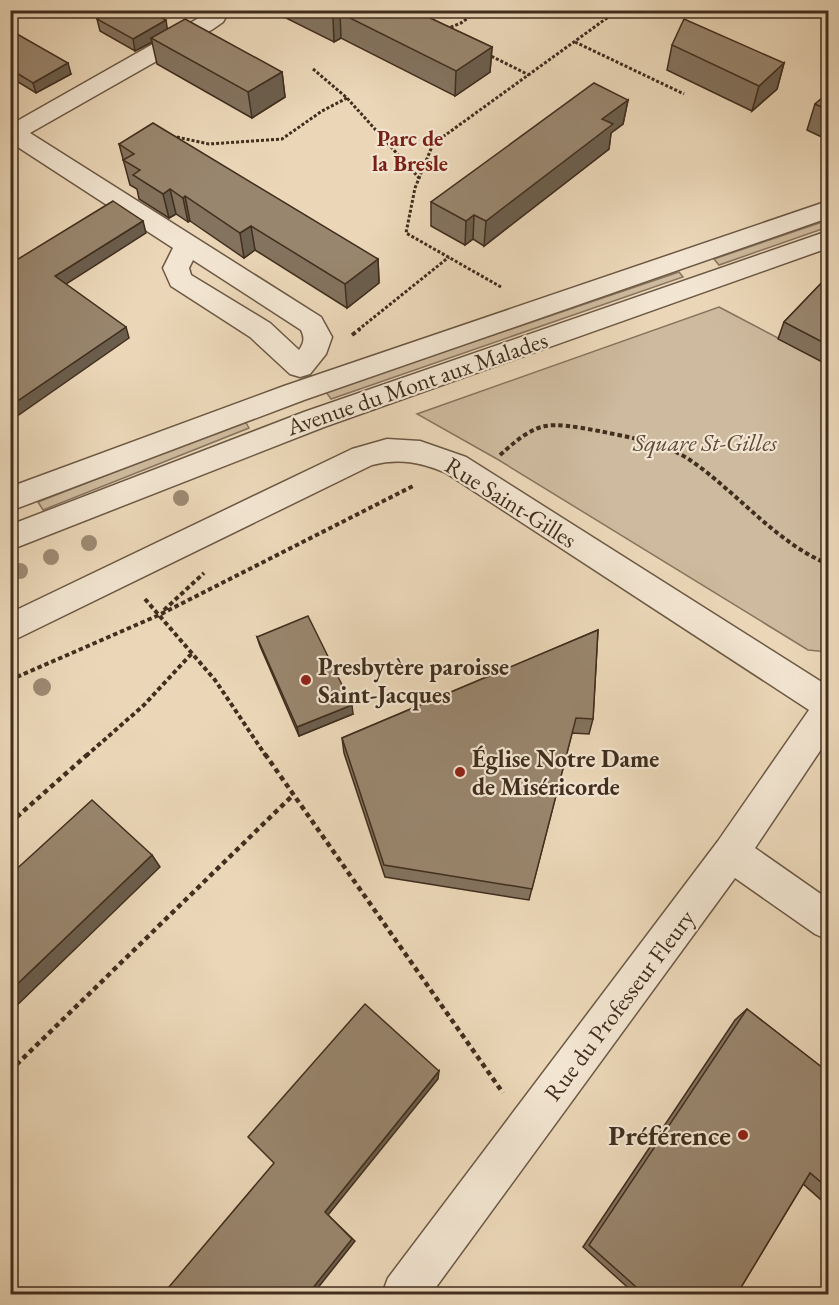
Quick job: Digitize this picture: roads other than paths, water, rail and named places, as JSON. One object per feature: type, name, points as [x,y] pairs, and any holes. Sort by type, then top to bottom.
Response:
[{"type":"street","points":[[220,10],[205,24],[13,133],[311,324],[318,337],[316,347],[297,380],[295,426]]},
{"type":"street","points":[[10,499],[297,380],[828,209]]},
{"type":"street","name":"Avenue du Mont aux Malades","points":[[10,538],[295,426],[828,239]]},
{"type":"street","points":[[186,246],[176,268],[180,280],[260,330],[297,380]]},
{"type":"street","name":"Rue Saint-Gilles","points":[[10,628],[362,457],[383,449],[430,453],[456,465],[828,703]]},
{"type":"street","name":"Rue du Professeur Fleury","points":[[404,1294],[731,853],[828,711]]},
{"type":"street","points":[[731,853],[828,921]]},
{"type":"place","name":"Presbytère paroisse Saint-Jacques","points":[[306,680]]},
{"type":"place","name":"Église Notre Dame de Miséricorde","points":[[460,772]]},
{"type":"place","name":"Préférence","points":[[743,1135]]},
{"type":"district","name":"Parc de la Bresle","points":[[410,150]]},
{"type":"park label","name":"Square St-Gilles","points":[[705,442]]}]
